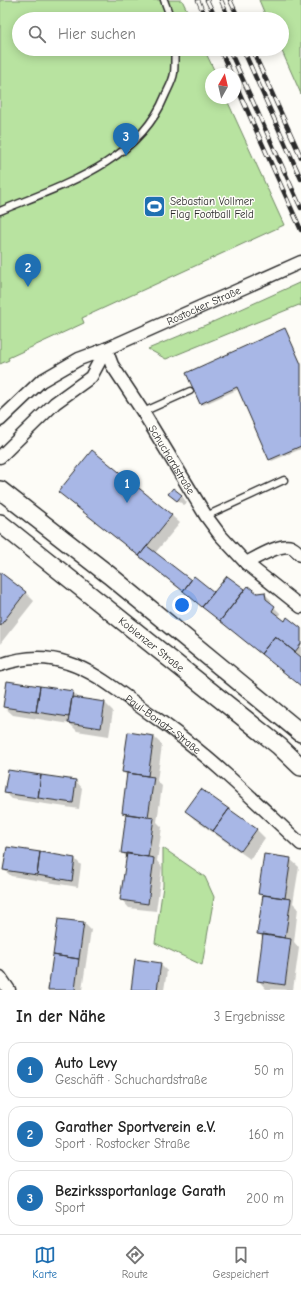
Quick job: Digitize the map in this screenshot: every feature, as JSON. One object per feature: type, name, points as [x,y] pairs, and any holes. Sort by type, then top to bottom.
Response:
[{"type":"main road","points":[[0,490],[115,580],[301,733]]},
{"type":"main road","name":"Koblenzer Straße","points":[[0,523],[279,746],[301,767]]},
{"type":"street","name":"Rostocker Straße","points":[[0,420],[41,381],[79,359],[106,349],[301,262]]},
{"type":"street","name":"Schuchardstraße","points":[[106,349],[112,366],[143,412],[206,516],[220,535],[246,563],[301,607]]},
{"type":"street","points":[[0,456],[55,403],[90,377],[106,349]]},
{"type":"street","points":[[246,563],[285,546],[290,547],[301,554]]},
{"type":"street","name":"Paul-Bonatz-Straße","points":[[0,666],[15,659],[50,658],[68,663],[87,671],[180,735],[234,781],[301,844]]},
{"type":"street","points":[[0,977],[9,990]]},
{"type":"lane","points":[[164,0],[168,12]]},
{"type":"lane","points":[[0,211],[89,173],[117,156],[140,134],[159,112],[174,75],[175,56]]},
{"type":"lane","points":[[143,412],[190,391]]},
{"type":"lane","points":[[206,516],[284,480]]},
{"type":"green space","points":[[0,0],[182,0],[188,12],[12,12],[12,56],[207,56],[213,68],[205,68],[205,104],[229,104],[284,225],[82,318],[84,323],[8,358],[9,360],[0,364]]},
{"type":"green space","points":[[259,0],[301,0],[301,94],[284,56],[289,56],[289,12],[264,12]]},
{"type":"green space","points":[[301,282],[301,306],[299,305],[166,359],[148,349],[215,321]]},
{"type":"green space","points":[[163,848],[205,877],[214,897],[202,965],[155,943],[163,886]]},
{"type":"building","points":[[285,328],[301,364],[301,446],[269,460],[237,387],[200,404],[186,373]]},
{"type":"building","points":[[92,450],[172,515],[139,556],[58,492]]},
{"type":"building","points":[[173,488],[182,495],[177,501],[168,494]]},
{"type":"building","points":[[147,546],[191,580],[183,591],[139,556]]},
{"type":"building","points":[[0,572],[26,592],[0,626]]},
{"type":"building","points":[[194,576],[214,592],[202,607],[183,591]]},
{"type":"building","points":[[227,576],[245,589],[220,621],[202,607]]},
{"type":"building","points":[[248,586],[257,593],[265,592],[266,599],[275,606],[272,611],[285,621],[287,617],[301,628],[301,644],[295,652],[275,636],[261,654],[220,621]]},
{"type":"building","points":[[275,636],[301,657],[301,686],[261,654]]},
{"type":"building","points":[[7,681],[40,686],[36,712],[3,707]]},
{"type":"building","points":[[40,686],[73,691],[69,717],[36,712]]},
{"type":"building","points":[[72,697],[105,702],[101,728],[68,723]]},
{"type":"building","points":[[128,732],[154,736],[148,776],[122,772]]},
{"type":"building","points":[[8,770],[41,775],[38,798],[4,793]]},
{"type":"building","points":[[127,773],[154,777],[148,817],[122,813]]},
{"type":"building","points":[[41,775],[76,780],[73,803],[38,798]]},
{"type":"building","points":[[201,789],[229,809],[213,831],[185,811]]},
{"type":"building","points":[[229,809],[257,829],[241,851],[213,831]]},
{"type":"building","points":[[126,814],[154,818],[148,857],[121,853]]},
{"type":"building","points":[[7,847],[40,852],[37,875],[3,870]]},
{"type":"building","points":[[40,852],[75,858],[72,881],[37,875]]},
{"type":"building","points":[[127,853],[154,858],[148,904],[120,900]]},
{"type":"building","points":[[264,854],[291,858],[285,898],[258,894]]},
{"type":"building","points":[[263,895],[291,899],[285,938],[257,934]]},
{"type":"building","points":[[58,919],[84,922],[79,959],[53,955]]},
{"type":"building","points":[[263,934],[291,939],[285,985],[257,981]]},
{"type":"building","points":[[53,955],[79,959],[75,990],[48,990]]},
{"type":"building","points":[[135,959],[161,963],[157,990],[131,990]]},
{"type":"railway","points":[[198,0],[203,12]]},
{"type":"railway","points":[[207,0],[213,12]]},
{"type":"railway","points":[[221,0],[226,12]]},
{"type":"railway","points":[[230,0],[236,12]]},
{"type":"railway","points":[[223,56],[228,68]]},
{"type":"railway","points":[[232,56],[301,208]]},
{"type":"railway","points":[[246,56],[301,179]]},
{"type":"railway","points":[[255,56],[301,157]]},
{"type":"railway","points":[[241,96],[301,230]]},
{"type":"place","name":"Bezirkssportanlage Garath","points":[[126,156]]},
{"type":"place","name":"Sebastian Vollmer Flag Football Feld","points":[[155,207]]},
{"type":"place","name":"Garather Sportverein e.V.","points":[[28,287]]},
{"type":"place","name":"Auto Levy","points":[[127,503]]}]
